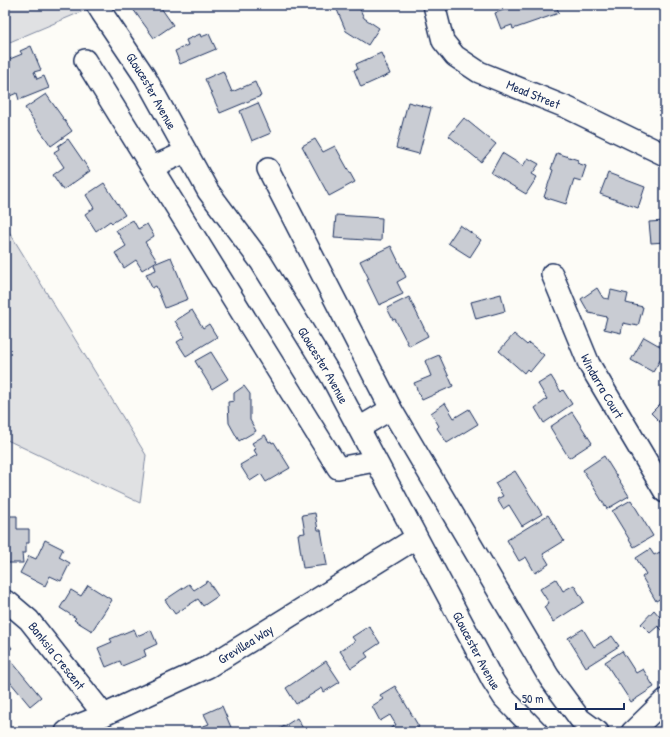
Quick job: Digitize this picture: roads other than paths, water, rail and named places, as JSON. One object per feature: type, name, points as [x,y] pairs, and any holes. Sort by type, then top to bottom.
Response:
[{"type":"street","name":"Gloucester Avenue","points":[[97,5],[145,77],[208,191],[261,262],[331,376],[493,681],[504,698],[537,732]]},
{"type":"street","name":"Mead Street","points":[[434,5],[443,41],[455,56],[479,72],[568,108],[665,155]]},
{"type":"street","points":[[85,60],[338,468],[375,461]]},
{"type":"street","points":[[152,167],[186,152]]},
{"type":"street","points":[[268,169],[391,409],[548,677],[580,719],[598,732]]},
{"type":"street","name":"Windarra Court","points":[[552,274],[589,364],[665,492]]},
{"type":"street","points":[[359,428],[391,409]]},
{"type":"street","name":"Grevillea Way","points":[[66,732],[208,667],[416,538]]},
{"type":"street","name":"Banksia Crescent","points":[[5,601],[29,620],[104,715]]},
{"type":"street","points":[[632,732],[665,700]]}]
